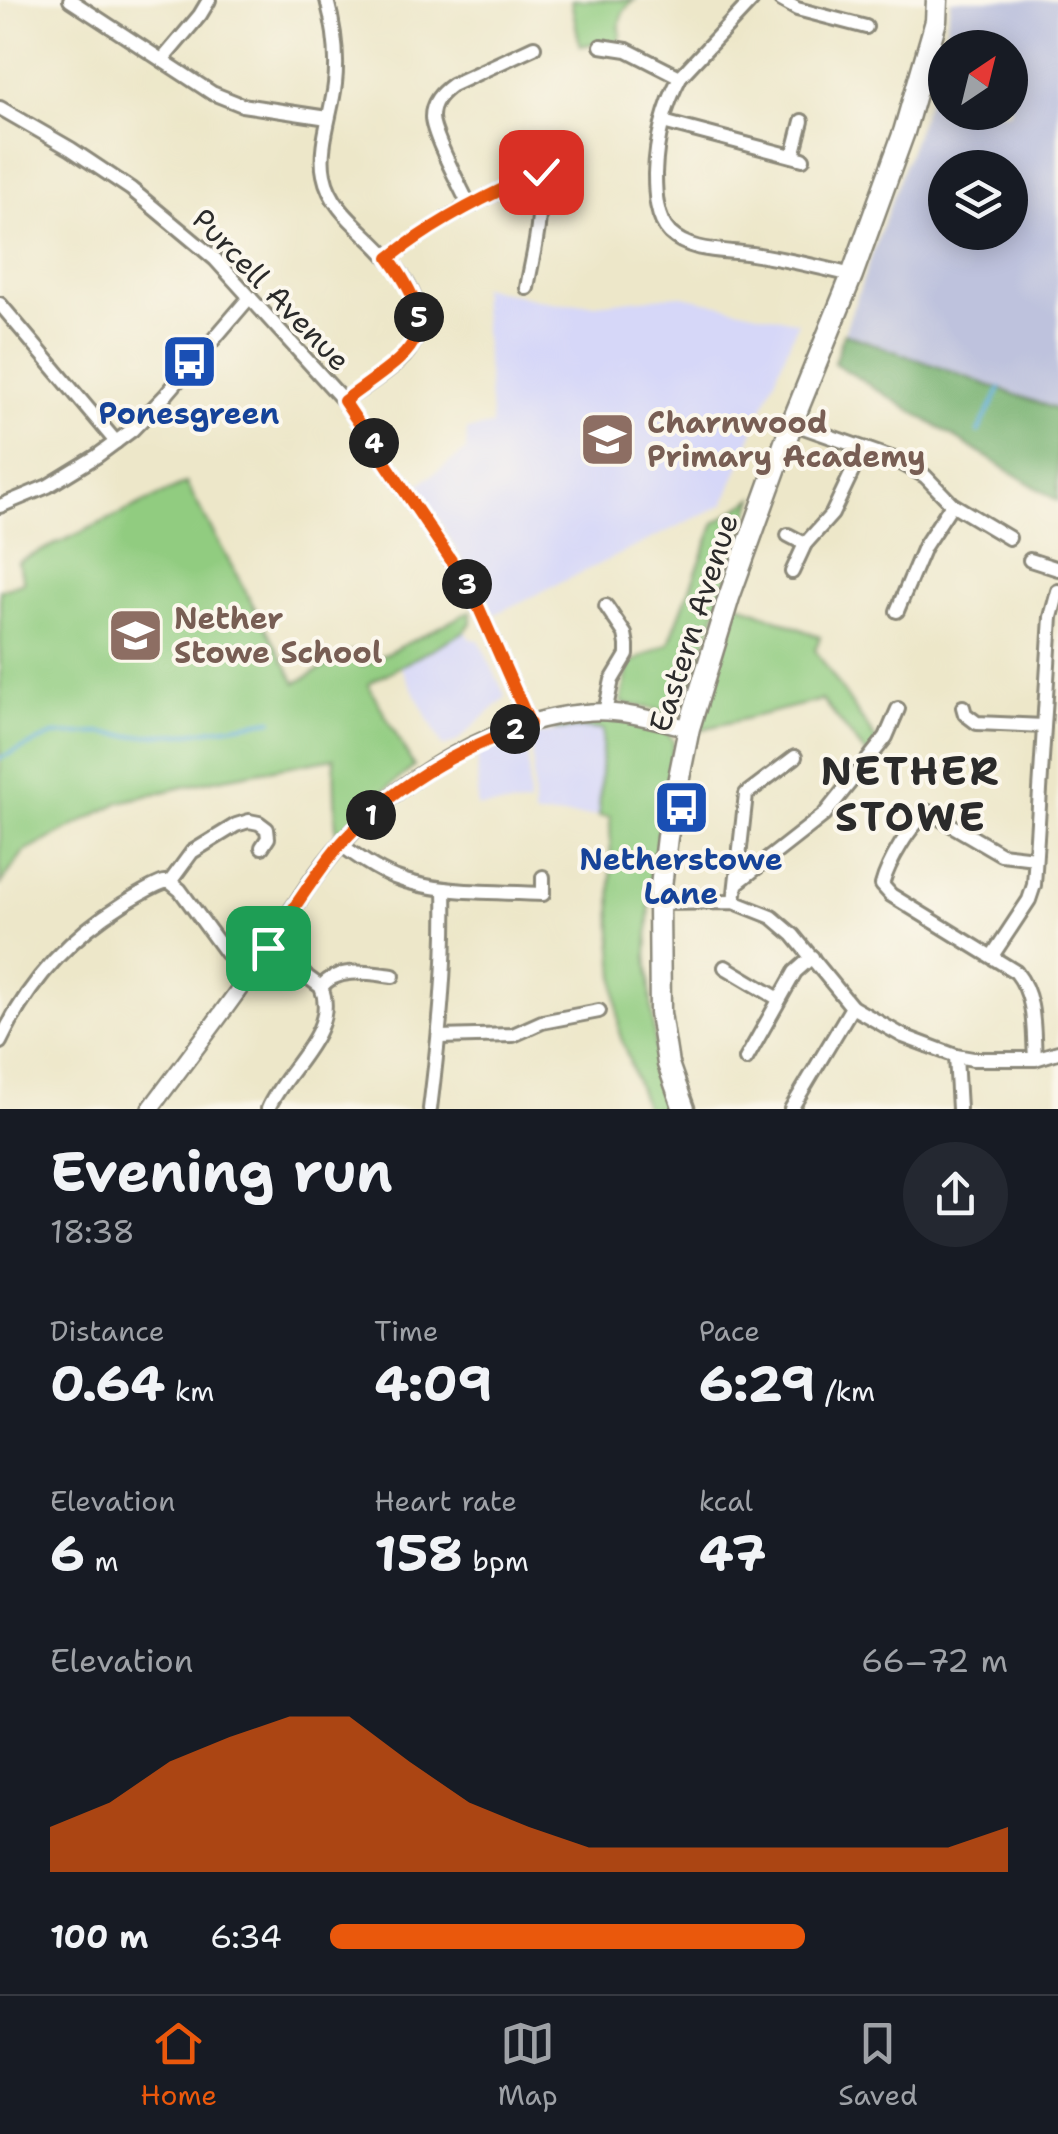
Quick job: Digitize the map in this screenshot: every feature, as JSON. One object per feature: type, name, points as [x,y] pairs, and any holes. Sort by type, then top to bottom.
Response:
[{"type":"highway","name":"Eastern Avenue","points":[[684,1109],[668,1064],[660,1013],[659,902],[667,837],[689,728],[729,597],[792,422],[852,275],[904,132],[936,21],[937,0]]},
{"type":"street","points":[[70,0],[212,94],[242,105],[328,118]]},
{"type":"street","points":[[162,60],[209,0]]},
{"type":"street","points":[[752,0],[680,76],[672,92],[656,157],[655,188],[660,218],[671,234],[691,245],[852,275]]},
{"type":"street","points":[[781,0],[857,28]]},
{"type":"street","points":[[332,2],[335,82],[323,174],[350,221],[389,258],[406,281],[419,311],[418,330],[401,359],[344,401]]},
{"type":"street","points":[[601,46],[628,44],[680,76]]},
{"type":"street","points":[[469,204],[432,122],[435,104],[452,84],[527,47]]},
{"type":"street","name":"Purcell Avenue","points":[[0,108],[131,188],[214,259],[344,401],[471,590],[530,724]]},
{"type":"street","points":[[663,122],[798,157],[802,120]]},
{"type":"street","points":[[389,258],[469,204],[537,173],[538,222],[527,288]]},
{"type":"street","points":[[0,506],[48,486],[132,430],[250,298]]},
{"type":"street","points":[[0,304],[116,442]]},
{"type":"street","points":[[792,422],[894,459],[925,476],[952,504],[1001,538]]},
{"type":"street","points":[[792,572],[805,544],[832,514],[864,448]]},
{"type":"street","points":[[897,611],[924,547],[952,504]]},
{"type":"street","points":[[788,535],[805,544]]},
{"type":"street","points":[[1030,560],[1058,570]]},
{"type":"street","points":[[992,956],[1034,885],[1050,616],[1058,591]]},
{"type":"street","points":[[605,712],[612,680],[626,654],[621,617],[606,606]]},
{"type":"street","points":[[963,707],[965,714],[977,722],[1044,726]]},
{"type":"street","points":[[736,884],[824,815],[886,737],[898,708]]},
{"type":"street","points":[[150,1109],[252,972],[340,844],[392,797],[474,744],[530,724],[605,712],[689,728]]},
{"type":"street","points":[[734,902],[746,794],[795,757]]},
{"type":"street","points":[[1035,1059],[1031,1000],[1016,972],[891,895],[882,885],[918,820],[929,812],[1001,854],[1036,858]]},
{"type":"street","points":[[0,1042],[35,982],[78,936],[103,916],[155,885],[170,882],[192,852],[236,825],[249,821],[267,829],[268,838],[262,847]]},
{"type":"street","points":[[340,844],[397,878],[445,889],[543,894],[543,877]]},
{"type":"street","points":[[170,882],[226,953],[252,972]]},
{"type":"street","points":[[430,1109],[446,940],[445,889]]},
{"type":"street","points":[[659,902],[734,902],[772,917],[793,935],[852,1008],[903,1036],[956,1056],[1035,1059],[1058,1052]]},
{"type":"street","points":[[268,948],[321,987],[326,1014],[318,1034],[287,1074],[268,1109]]},
{"type":"street","points":[[746,1059],[795,972],[812,958]]},
{"type":"street","points":[[725,967],[779,999]]},
{"type":"street","points":[[321,987],[336,975],[352,972],[393,976]]},
{"type":"street","points":[[793,1108],[852,1008]]},
{"type":"street","points":[[439,1037],[512,1035],[542,1022],[599,1011]]},
{"type":"street","points":[[956,1056],[959,1109]]},
{"type":"shaded area","points":[[951,0],[1058,0],[1058,410],[844,333],[928,100],[928,130],[1028,130],[1028,30],[946,30]]},
{"type":"shaded area","name":"Charnwood Primary Academy","points":[[480,287],[555,303],[595,304],[679,295],[798,322],[724,504],[493,615],[437,516],[415,487],[466,451],[467,430],[492,426]]},
{"type":"shaded area","points":[[465,631],[470,639],[479,640],[506,697],[456,742],[443,747],[401,667]]},
{"type":"shaded area","points":[[584,728],[603,730],[599,816],[534,816],[532,735]]},
{"type":"shaded area","points":[[528,734],[529,805],[477,807],[478,752]]},
{"type":"green space","points":[[571,0],[634,0],[622,16],[621,35],[615,46],[580,46]]},
{"type":"green space","points":[[844,333],[1058,410],[1058,501],[834,363]]},
{"type":"green space","points":[[186,483],[296,683],[353,651],[362,666],[471,611],[471,623],[465,631],[368,684],[414,767],[336,832],[334,758],[120,802],[23,853],[0,885],[0,590],[24,582],[18,562]]},
{"type":"green space","points":[[754,498],[685,704],[676,713],[621,703],[629,664],[669,643],[715,523]]},
{"type":"green space","points":[[737,603],[820,637],[815,650],[878,743],[867,755],[822,700],[699,730]]},
{"type":"green space","points":[[585,719],[618,719],[663,727],[674,742],[651,881],[647,955],[656,1056],[670,1109],[646,1109],[619,1032],[610,817],[599,816],[603,730],[555,730],[555,726]]},
{"type":"waterway","points":[[978,432],[1000,389]]},
{"type":"waterway","points":[[0,758],[53,735],[183,734],[272,720]]},
{"type":"place","name":"Ponesgreen","points":[[189,361]]},
{"type":"place","name":"Charnwood Primary Academy","points":[[608,440]]},
{"type":"place","name":"Nether Stowe School","points":[[135,636]]},
{"type":"place","name":"Netherstowe Lane","points":[[681,807]]},
{"type":"district","name":"NETHER STOWE","points":[[911,794]]},
{"type":"route","points":[[268,948],[340,844],[392,797],[474,744],[530,724],[471,590],[344,401],[401,359],[418,330],[419,311],[406,281],[389,258],[469,204],[541,172]]}]
